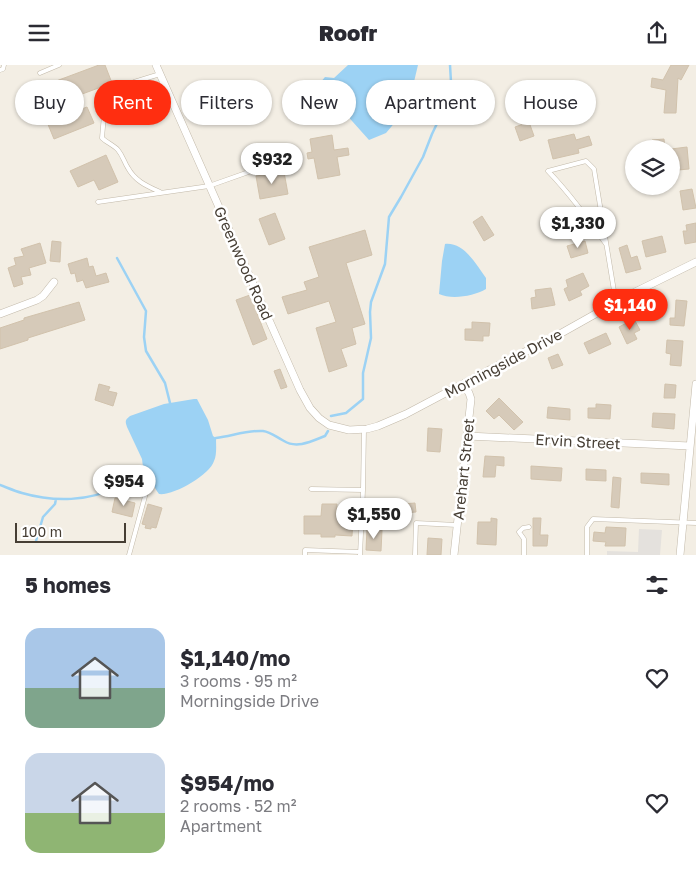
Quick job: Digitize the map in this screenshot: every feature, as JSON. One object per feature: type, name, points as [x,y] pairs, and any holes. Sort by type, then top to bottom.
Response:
[{"type":"street","name":"Greenwood Road","points":[[156,65],[300,390],[310,408],[329,425],[349,430],[362,430]]},
{"type":"street","name":"Morningside Drive","points":[[362,430],[406,415],[696,262]]},
{"type":"street","points":[[0,314],[37,300],[43,296],[54,281]]},
{"type":"street","points":[[680,555],[696,384]]},
{"type":"street","name":"Arehart Street","points":[[454,555],[471,399],[469,393],[462,385]]},
{"type":"street","name":"Ervin Street","points":[[467,436],[690,446]]},
{"type":"lane","points":[[0,71],[4,65]]},
{"type":"lane","points":[[40,73],[59,65]]},
{"type":"lane","points":[[160,74],[134,81],[119,92],[104,115],[102,138],[107,143],[116,147],[128,170],[141,183],[161,193]]},
{"type":"lane","points":[[98,202],[210,186],[297,155]]},
{"type":"lane","points":[[606,244],[581,208],[548,171],[586,161],[594,169],[616,303]]},
{"type":"lane","points":[[305,555],[305,550],[360,554],[363,490],[362,430]]},
{"type":"lane","points":[[129,555],[147,489]]},
{"type":"lane","points":[[311,489],[363,490]]},
{"type":"lane","points":[[587,555],[587,527],[593,519],[696,523]]},
{"type":"lane","points":[[415,555],[416,523],[457,525]]},
{"type":"lane","points":[[524,555],[524,539],[519,532],[523,528],[529,527]]},
{"type":"shaded area","points":[[639,529],[662,530],[660,555],[607,555],[607,551],[638,552]]},
{"type":"water","points":[[348,65],[418,65],[414,80],[366,80],[366,125],[393,125],[386,133],[369,140],[356,125],[356,80],[322,80],[325,77],[334,78]]},
{"type":"water","points":[[445,244],[452,244],[469,255],[486,278],[486,289],[475,294],[463,296],[450,297],[439,294]]},
{"type":"water","points":[[197,399],[208,420],[213,436],[216,438],[215,459],[211,467],[199,478],[173,492],[159,494],[143,467],[142,459],[126,421],[130,416],[164,404]]},
{"type":"building","points":[[99,65],[105,65],[111,80],[94,80],[94,90],[84,93],[84,80],[59,80]]},
{"type":"building","points":[[671,65],[689,65],[681,80],[678,78],[676,113],[664,113],[666,90],[651,87],[652,78],[663,80]]},
{"type":"building","points":[[87,107],[94,123],[54,139],[48,125],[84,125],[84,108]]},
{"type":"building","points":[[530,125],[534,136],[520,141],[515,127]]},
{"type":"building","points":[[574,134],[576,140],[589,136],[592,145],[578,149],[579,153],[553,159],[548,140]]},
{"type":"building","points":[[332,135],[334,150],[348,148],[349,155],[337,157],[340,175],[318,179],[314,158],[308,159],[307,153],[312,152],[310,139]]},
{"type":"building","points":[[687,147],[689,169],[680,170],[680,148]]},
{"type":"building","points":[[106,155],[118,182],[99,190],[94,180],[78,187],[70,171]]},
{"type":"building","points":[[284,172],[288,194],[260,199],[256,176]]},
{"type":"building","points":[[692,189],[696,208],[683,210],[680,191]]},
{"type":"building","points":[[275,213],[285,239],[269,245],[259,219]]},
{"type":"building","points":[[482,216],[494,235],[484,241],[473,222]]},
{"type":"building","points":[[696,223],[696,242],[685,244],[683,231],[687,231],[686,225]]},
{"type":"building","points":[[365,230],[372,255],[346,263],[365,324],[352,328],[356,344],[341,349],[347,366],[329,372],[316,328],[336,322],[329,301],[288,314],[282,297],[307,290],[304,282],[319,277],[309,247]]},
{"type":"building","points":[[662,236],[666,252],[646,257],[642,241]]},
{"type":"building","points":[[52,241],[61,242],[60,262],[50,261]]},
{"type":"building","points":[[585,241],[588,253],[571,258],[567,246]]},
{"type":"building","points":[[40,243],[46,263],[29,268],[31,275],[21,277],[23,284],[14,287],[8,268],[16,265],[14,258],[24,256],[21,249]]},
{"type":"building","points":[[627,245],[631,258],[637,256],[641,269],[626,273],[619,248]]},
{"type":"building","points":[[87,258],[89,267],[93,266],[96,276],[106,273],[109,282],[86,288],[83,280],[77,282],[75,273],[71,274],[68,264]]},
{"type":"building","points":[[583,273],[589,286],[580,291],[582,295],[569,301],[564,289],[568,287],[566,280]]},
{"type":"building","points":[[551,288],[555,305],[532,309],[531,298],[536,297],[535,290]]},
{"type":"building","points":[[250,295],[267,339],[253,345],[236,300]]},
{"type":"building","points":[[676,300],[687,301],[684,326],[670,325],[670,318],[675,318]]},
{"type":"building","points":[[79,302],[85,320],[0,349],[0,328],[24,320],[24,318]]},
{"type":"building","points":[[634,319],[640,330],[634,333],[637,339],[627,344],[619,327]]},
{"type":"building","points":[[472,322],[490,323],[489,336],[483,336],[483,341],[465,340],[465,329],[472,329]]},
{"type":"building","points":[[606,333],[611,344],[589,354],[584,343]]},
{"type":"building","points":[[667,340],[683,341],[681,366],[670,365],[671,354],[666,353]]},
{"type":"building","points":[[558,354],[563,365],[552,369],[548,358]]},
{"type":"building","points":[[280,369],[287,387],[281,389],[274,371]]},
{"type":"building","points":[[99,384],[110,387],[108,391],[117,393],[113,406],[95,400]]},
{"type":"building","points":[[665,384],[676,385],[675,398],[664,398]]},
{"type":"building","points":[[499,398],[523,422],[514,430],[499,415],[494,419],[486,411]]},
{"type":"building","points":[[596,404],[611,405],[610,419],[588,418],[588,408],[596,408]]},
{"type":"building","points":[[548,407],[570,409],[570,420],[547,418]]},
{"type":"building","points":[[653,413],[675,414],[674,429],[652,427]]},
{"type":"building","points":[[428,428],[442,429],[440,452],[427,451]]},
{"type":"building","points":[[485,456],[504,457],[504,466],[496,465],[495,477],[483,477]]},
{"type":"building","points":[[531,466],[562,468],[561,481],[531,479]]},
{"type":"building","points":[[586,469],[606,470],[606,481],[586,480]]},
{"type":"building","points":[[641,473],[669,474],[669,485],[641,483]]},
{"type":"building","points":[[613,477],[621,478],[619,508],[611,507]]},
{"type":"building","points":[[115,498],[135,503],[132,517],[112,512]]},
{"type":"building","points":[[415,503],[416,512],[403,513],[403,504]]},
{"type":"building","points":[[148,504],[162,508],[156,528],[145,528],[146,525],[142,524]]},
{"type":"building","points":[[322,504],[337,504],[336,517],[353,518],[352,536],[335,535],[335,537],[321,537],[321,534],[304,534],[304,516],[321,516]]},
{"type":"building","points":[[491,518],[497,519],[496,545],[477,544],[478,522],[491,522]]},
{"type":"building","points":[[533,518],[541,518],[540,535],[548,535],[547,546],[533,546]]},
{"type":"building","points":[[606,527],[626,528],[625,546],[605,546],[606,542],[593,541],[594,532],[605,533]]},
{"type":"building","points":[[367,529],[382,530],[381,551],[366,550]]},
{"type":"building","points":[[428,538],[442,539],[441,555],[427,555]]},
{"type":"waterway","points":[[331,416],[346,413],[363,399],[363,373],[371,338],[371,302],[385,264],[389,217],[423,157],[443,111],[449,95],[451,82],[450,65]]},
{"type":"waterway","points":[[117,258],[146,311],[144,337],[146,351],[165,383],[170,403]]},
{"type":"waterway","points":[[216,438],[245,432],[263,431],[289,443],[299,444],[325,436],[328,431]]},
{"type":"waterway","points":[[0,485],[22,493],[46,498],[83,498],[118,486],[143,467]]},
{"type":"waterway","points":[[36,541],[43,517],[55,504],[56,499]]}]
